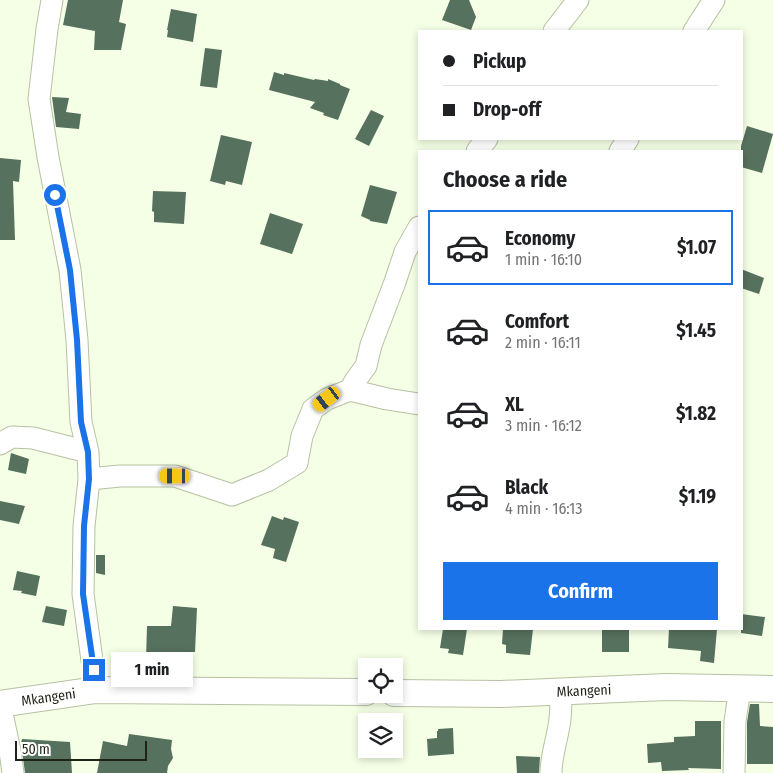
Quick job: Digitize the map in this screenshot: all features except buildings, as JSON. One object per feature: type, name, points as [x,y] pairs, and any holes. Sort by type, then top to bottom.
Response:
[{"type":"street","points":[[52,0],[46,29],[40,99],[48,157],[70,270],[77,340],[81,422],[88,452],[89,479],[84,526],[83,594],[96,690]]},
{"type":"street","points":[[555,30],[578,0]]},
{"type":"street","points":[[695,30],[714,0]]},
{"type":"street","points":[[478,150],[486,140]]},
{"type":"street","points":[[350,390],[366,366],[371,345],[405,252],[418,229]]},
{"type":"street","points":[[89,479],[120,476],[175,476],[232,495],[269,480],[297,463],[302,436],[314,410],[327,399],[350,390],[386,399],[418,404]]},
{"type":"street","points":[[0,444],[12,438],[33,438],[88,452]]},
{"type":"street","name":"Mkangeni","points":[[403,693],[501,694],[666,687],[773,689]]},
{"type":"street","points":[[734,773],[734,721],[740,688]]},
{"type":"street","name":"Mkangeni","points":[[0,704],[96,690],[358,692]]},
{"type":"street","points":[[551,773],[551,761],[560,719],[561,691]]},
{"type":"street","points":[[0,704],[13,773]]},
{"type":"route","points":[[55,195],[70,270],[77,340],[81,422],[88,452],[89,479],[84,526],[83,594],[94,670]]}]
